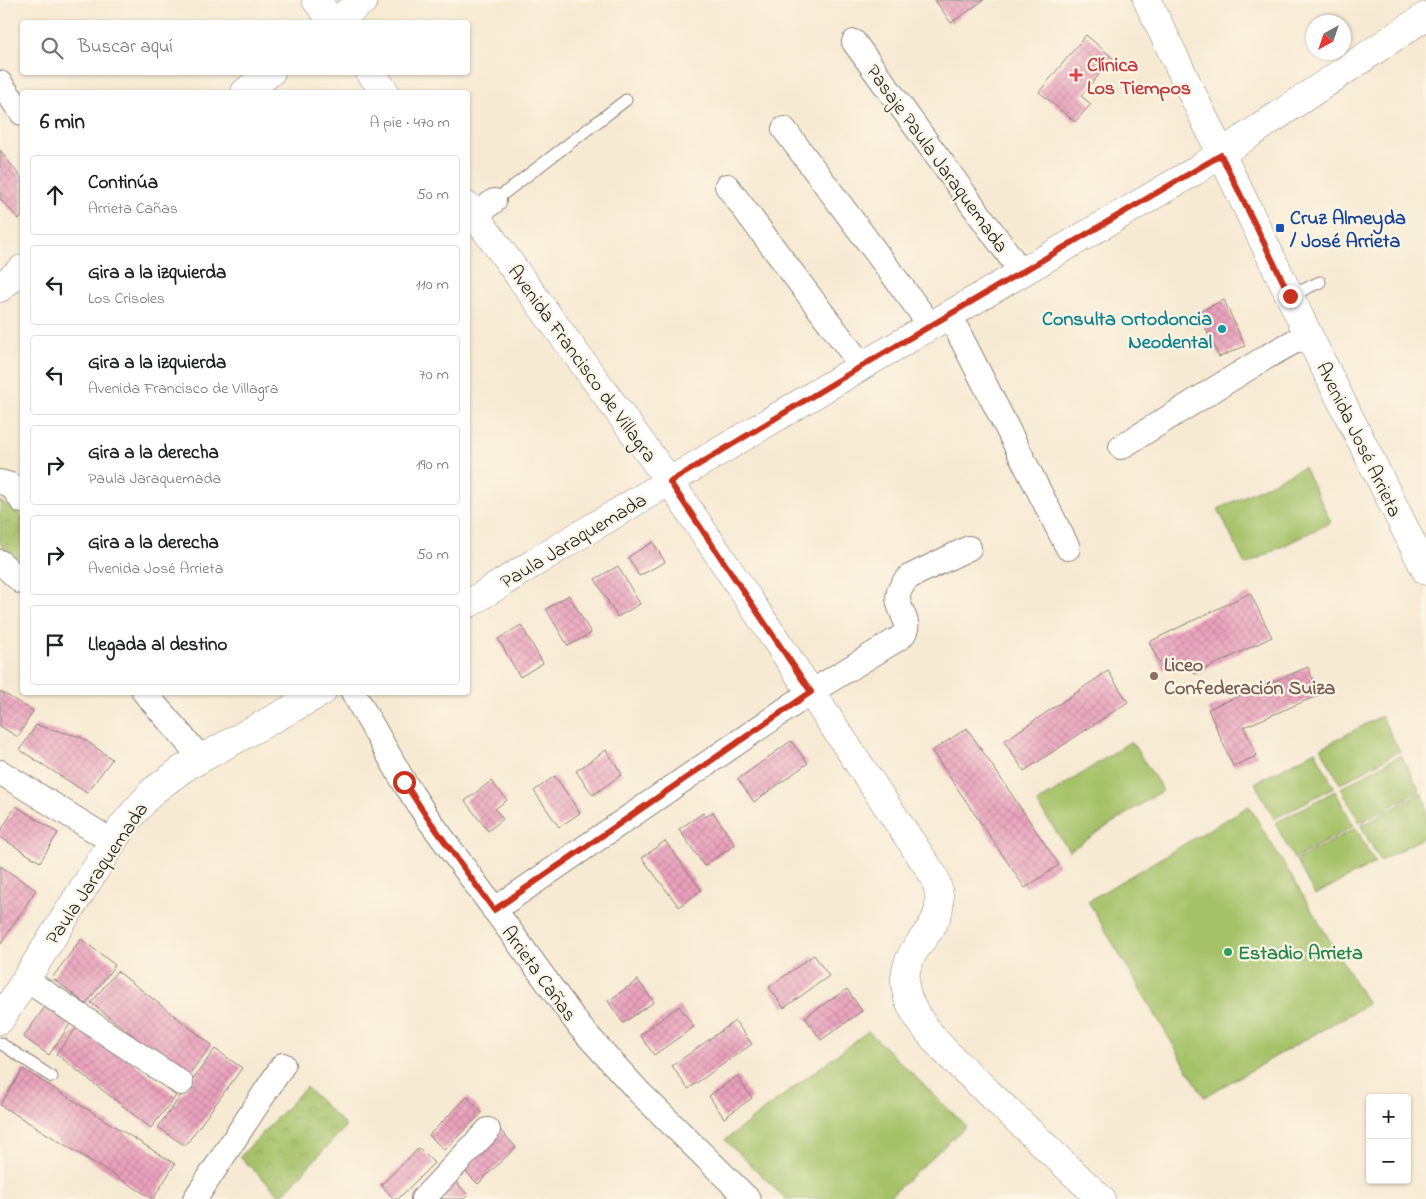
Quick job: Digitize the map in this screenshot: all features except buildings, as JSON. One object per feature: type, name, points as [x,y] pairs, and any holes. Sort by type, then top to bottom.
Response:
[{"type":"street","points":[[316,0],[332,20]]},
{"type":"street","points":[[337,20],[364,0]]},
{"type":"street","name":"Avenida José Arrieta","points":[[1147,0],[1308,334],[1426,571]]},
{"type":"street","name":"Paula Jaraquemada","points":[[470,603],[862,366],[1221,155],[1426,16]]},
{"type":"street","name":"Pasaje Paula Jaraquemada","points":[[854,42],[1022,273]]},
{"type":"street","points":[[248,90],[267,75]]},
{"type":"street","points":[[372,75],[383,90]]},
{"type":"street","points":[[0,84],[20,109]]},
{"type":"street","points":[[784,129],[941,321],[1068,548]]},
{"type":"street","points":[[727,186],[862,366]]},
{"type":"street","name":"Avenida Francisco de Villagra","points":[[479,208],[670,482],[934,876],[939,888],[938,914],[932,927],[913,953],[907,966],[905,978],[905,989],[917,1016],[934,1038],[961,1066],[1101,1199]]},
{"type":"street","points":[[0,288],[20,271]]},
{"type":"street","points":[[1121,447],[1268,356],[1308,334]]},
{"type":"street","points":[[0,482],[11,485],[20,498]]},
{"type":"street","points":[[494,910],[811,692],[901,637],[907,629],[898,597],[899,589],[903,583],[909,577],[969,548]]},
{"type":"street","points":[[0,562],[20,580]]},
{"type":"street","points":[[147,695],[201,758]]},
{"type":"street","name":"Paula Jaraquemada","points":[[3,1009],[26,980],[129,817],[153,792],[176,773],[312,695]]},
{"type":"street","name":"Arrieta Cañas","points":[[355,695],[404,782],[427,817],[575,1020],[603,1054],[645,1098],[748,1199]]},
{"type":"street","points":[[0,772],[113,842]]},
{"type":"street","points":[[26,980],[181,1083]]},
{"type":"street","points":[[195,1199],[283,1065]]},
{"type":"street","points":[[423,1199],[488,1130]]},
{"type":"lane","points":[[479,208],[626,100]]},
{"type":"lane","points":[[1290,296],[1320,282]]},
{"type":"lane","points":[[0,1043],[52,1077]]},
{"type":"green space","points":[[1304,467],[1331,522],[1245,565],[1218,509]]},
{"type":"green space","points":[[0,501],[20,515],[20,567],[0,544]]},
{"type":"green space","points":[[1381,716],[1400,751],[1340,784],[1321,748]]},
{"type":"green space","points":[[1131,741],[1163,790],[1069,851],[1037,803]]},
{"type":"green space","points":[[1315,751],[1334,787],[1274,819],[1255,783]]},
{"type":"green space","points":[[1401,755],[1420,791],[1360,823],[1341,788]]},
{"type":"green space","points":[[1335,791],[1354,826],[1294,859],[1275,823]]},
{"type":"green space","points":[[1421,793],[1426,802],[1426,836],[1380,861],[1361,826]]},
{"type":"green space","name":"Estadio Arrieta","points":[[1249,806],[1368,1004],[1204,1097],[1088,901]]},
{"type":"green space","points":[[1356,828],[1375,863],[1315,895],[1296,860]]},
{"type":"green space","points":[[868,1031],[966,1126],[887,1199],[786,1199],[725,1140]]},
{"type":"green space","points":[[306,1087],[346,1126],[281,1196],[240,1157]]},
{"type":"place","name":"Clínica Los Tiempos","points":[[1076,75]]},
{"type":"place","name":"Cruz Almeyda / José Arrieta","points":[[1280,228]]},
{"type":"place","name":"Consulta Ortodoncia Neodental","points":[[1222,329]]},
{"type":"place","name":"Liceo Confederación Suiza","points":[[1154,676]]},
{"type":"place","name":"Estadio Arrieta","points":[[1228,952]]},
{"type":"route","points":[[404,782],[494,910],[811,692],[670,482],[862,366],[1221,155],[1290,296]]}]
